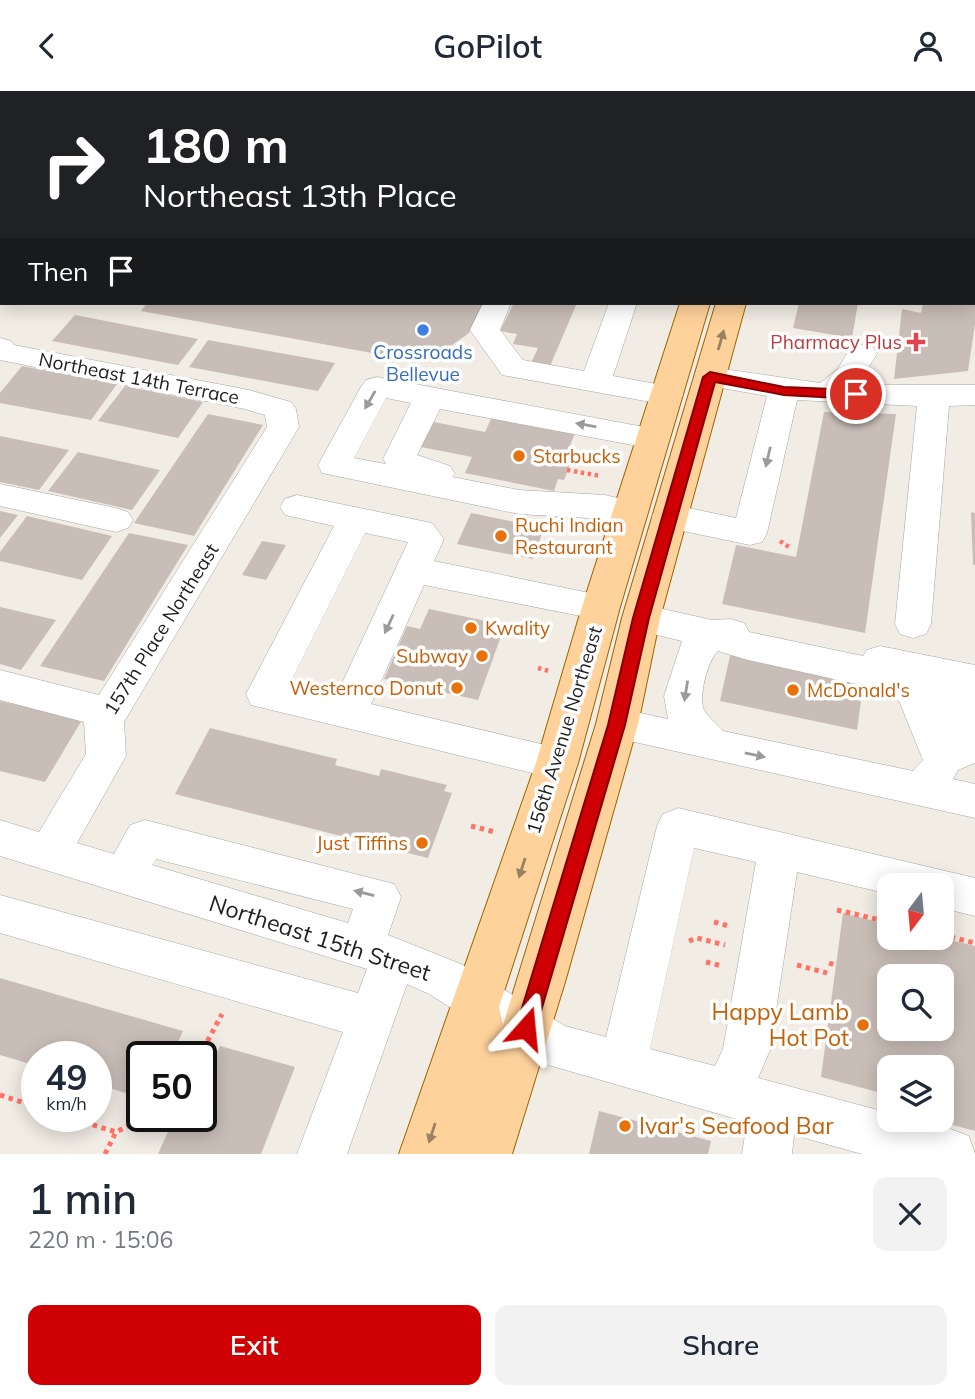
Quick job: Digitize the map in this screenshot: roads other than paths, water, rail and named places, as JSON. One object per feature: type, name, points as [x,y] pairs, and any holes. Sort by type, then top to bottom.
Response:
[{"type":"main road","name":"156th Avenue Northeast","points":[[425,1154],[557,763],[601,607],[614,499],[654,438],[694,305]]},
{"type":"main road","points":[[486,1154],[617,725],[641,618],[730,305]]},
{"type":"main road","points":[[458,1154],[481,1075],[478,999]]},
{"type":"street","points":[[496,305],[485,330],[513,368],[667,395]]},
{"type":"street","points":[[595,383],[622,305]]},
{"type":"street","name":"Northeast 14th Terrace","points":[[1,349],[249,400],[280,409]]},
{"type":"street","points":[[827,393],[849,376],[862,354]]},
{"type":"street","points":[[710,377],[784,391],[934,398],[975,395]]},
{"type":"street","points":[[614,499],[519,502],[334,465],[377,387],[654,438]]},
{"type":"street","points":[[669,516],[750,533],[784,391]]},
{"type":"street","points":[[430,397],[399,459],[421,470],[614,499]]},
{"type":"street","points":[[914,624],[934,398]]},
{"type":"street","name":"157th Place Northeast","points":[[49,852],[106,757],[104,721],[283,427],[280,409]]},
{"type":"street","points":[[0,495],[116,520]]},
{"type":"street","points":[[297,507],[420,532],[420,554],[347,714]]},
{"type":"street","points":[[355,518],[265,694],[557,763]]},
{"type":"street","points":[[420,554],[601,607]]},
{"type":"street","points":[[641,618],[712,634],[744,645],[934,686],[956,701],[965,716],[963,751],[932,774]]},
{"type":"street","points":[[712,745],[686,716],[683,696],[696,649],[712,634],[747,632],[975,680]]},
{"type":"street","points":[[0,685],[109,713]]},
{"type":"street","points":[[617,725],[712,745],[932,774],[975,801]]},
{"type":"street","points":[[623,1065],[678,826],[877,873]]},
{"type":"street","name":"Northeast 15th Street","points":[[0,838],[378,952],[445,979],[555,1046],[951,1154]]},
{"type":"street","points":[[766,1154],[752,1100],[734,1078],[746,1050],[779,851]]},
{"type":"street","points":[[954,892],[975,897]]},
{"type":"street","points":[[0,914],[372,1019]]},
{"type":"street","points":[[322,1154],[372,1019],[378,952]]},
{"type":"place","name":"Crossroads Bellevue","points":[[423,330]]},
{"type":"place","name":"Pharmacy Plus","points":[[916,342]]},
{"type":"place","name":"Starbucks","points":[[519,456]]},
{"type":"place","name":"Ruchi Indian Restaurant","points":[[501,536]]},
{"type":"place","name":"Kwality","points":[[471,628]]},
{"type":"place","name":"Subway","points":[[482,656]]},
{"type":"place","name":"Westernco Donut","points":[[457,688]]},
{"type":"place","name":"McDonald's","points":[[793,690]]},
{"type":"place","name":"Just Tiffins","points":[[422,843]]},
{"type":"place","name":"Happy Lamb Hot Pot","points":[[863,1025]]},
{"type":"place","name":"Ivar's Seafood Bar","points":[[625,1126]]}]
